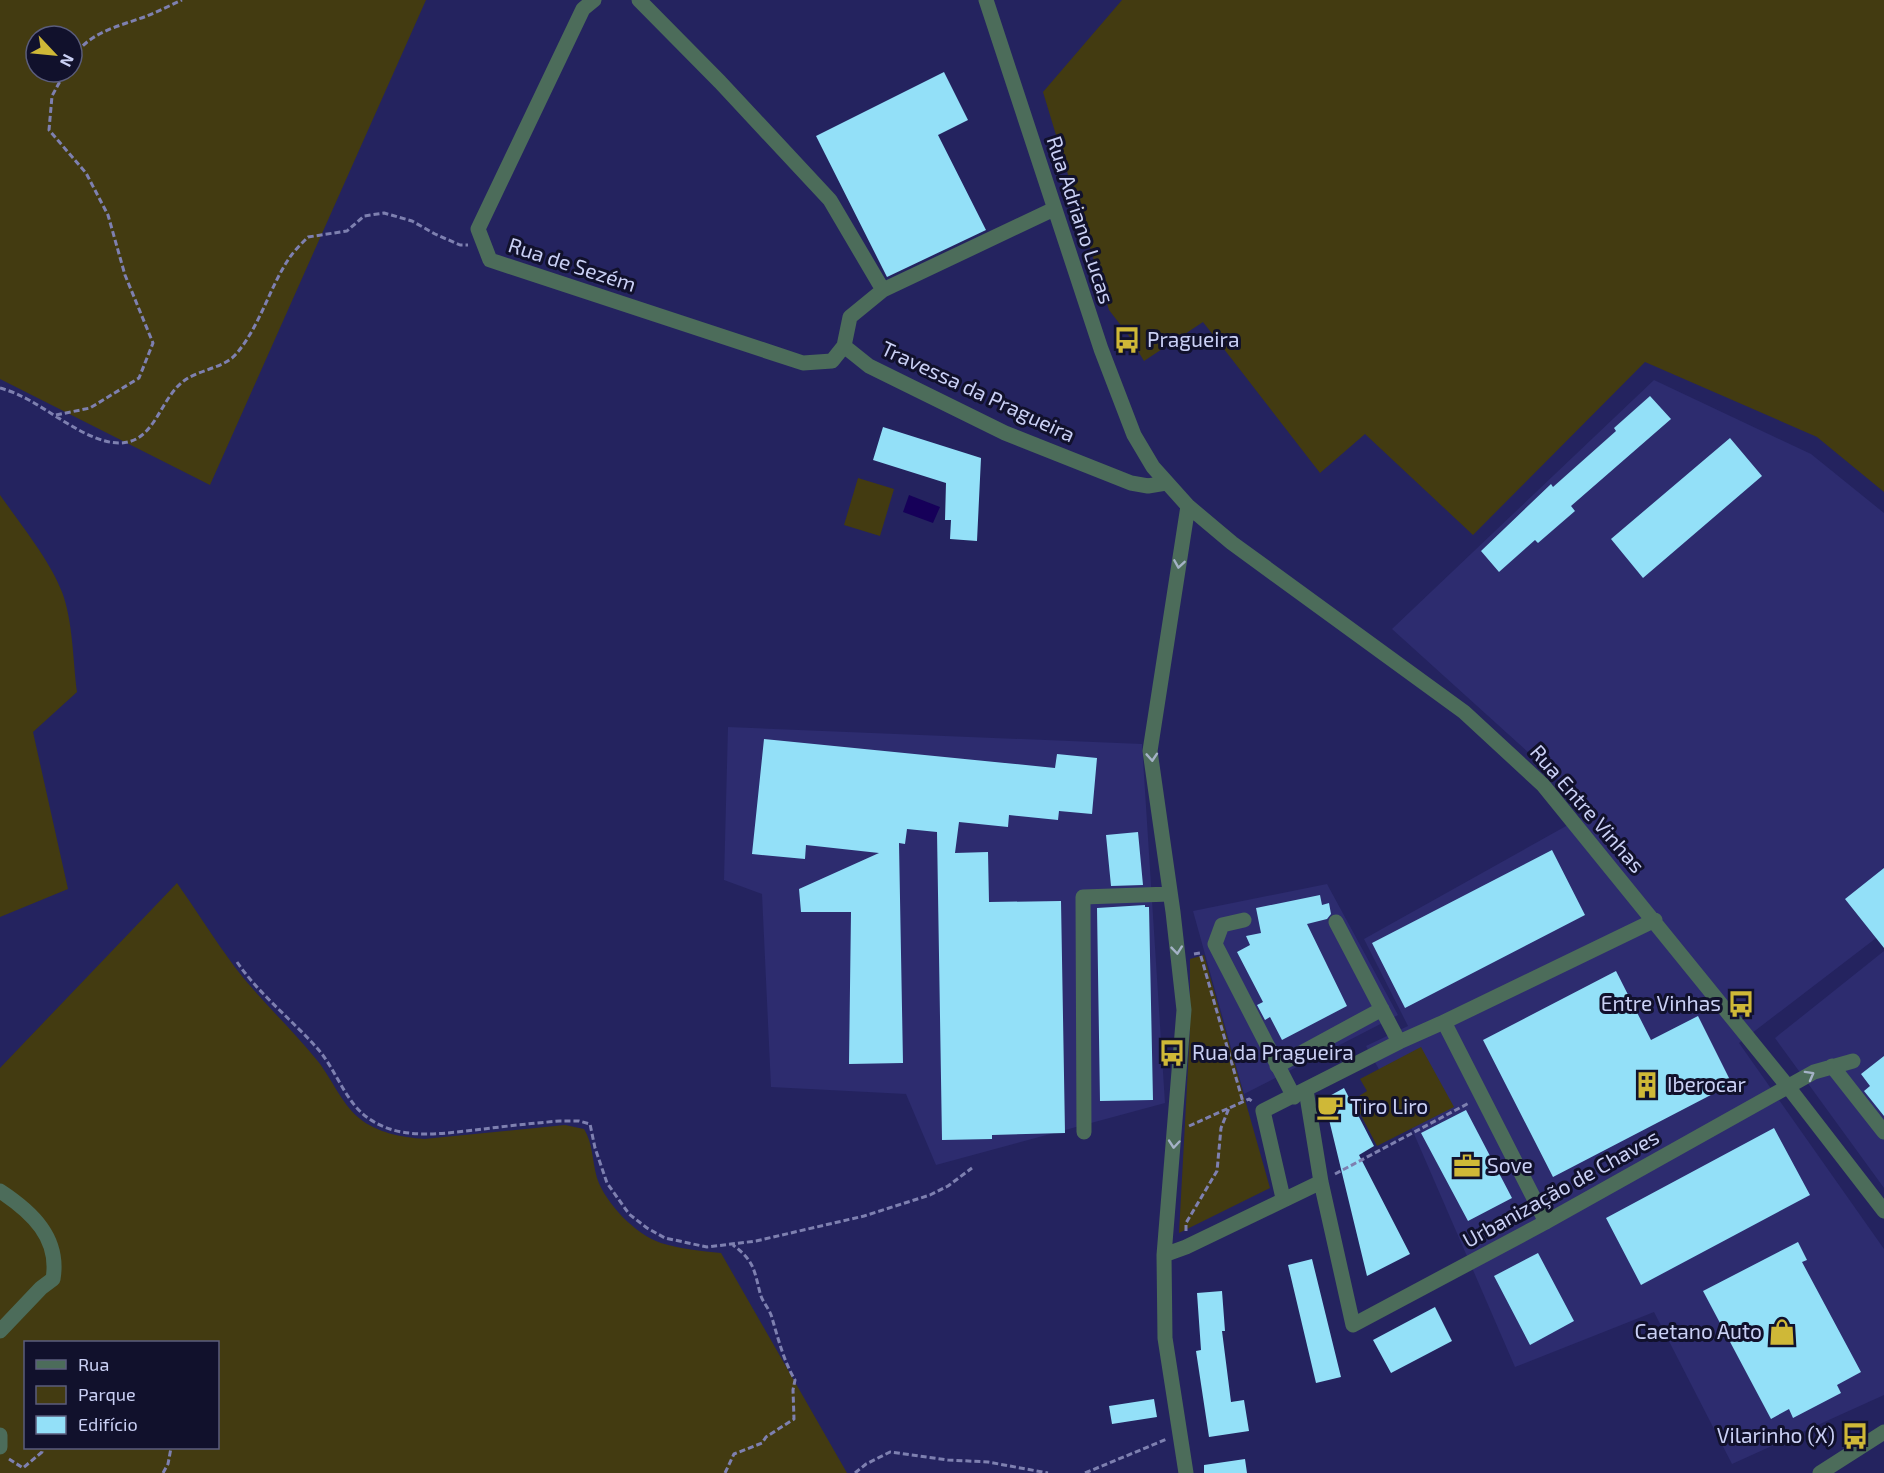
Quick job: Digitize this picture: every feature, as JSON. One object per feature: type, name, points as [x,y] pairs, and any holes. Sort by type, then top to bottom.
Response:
[{"type":"street","name":"Rua de Sezém","points":[[594,0],[583,9],[478,229],[490,260],[803,363],[832,361],[844,346]]},
{"type":"street","points":[[639,0],[720,82],[830,200],[883,290]]},
{"type":"street","name":"Rua Adriano Lucas","points":[[986,0],[1117,393],[1134,435],[1153,467],[1188,506]]},
{"type":"street","points":[[844,346],[850,317],[883,290],[1054,209]]},
{"type":"street","name":"Travessa da Pragueira","points":[[844,346],[869,366],[1005,432],[1131,483],[1148,486],[1166,483]]},
{"type":"street","points":[[1186,1473],[1165,1338],[1164,1255],[1184,1010],[1150,751],[1188,506]]},
{"type":"street","name":"Rua Entre Vinhas","points":[[1188,506],[1232,543],[1473,720],[1543,785],[1655,920],[1884,1211]]},
{"type":"street","points":[[1084,1132],[1083,897],[1170,894]]},
{"type":"street","points":[[1164,1255],[1186,1247],[1321,1182],[1300,1094],[1277,1066],[1215,944],[1222,925],[1244,920]]},
{"type":"street","points":[[1284,1198],[1263,1112],[1399,1042],[1655,920]]},
{"type":"street","points":[[1336,922],[1399,1042]]},
{"type":"street","points":[[1277,1066],[1382,1009]]},
{"type":"street","points":[[1444,1022],[1546,1222]]},
{"type":"street","name":"Urbanização de Chaves","points":[[1321,1182],[1353,1325],[1546,1222],[1814,1072],[1853,1061]]},
{"type":"street","points":[[1832,1066],[1884,1132]]},
{"type":"street","points":[[0,1191],[18,1203],[34,1219],[50,1241],[56,1264],[53,1279],[41,1288],[0,1331]]},
{"type":"street","points":[[1820,1473],[1884,1432]]},
{"type":"street","points":[[0,1435],[4,1453]]},
{"type":"path","points":[[84,44],[113,26],[148,16],[182,0]]},
{"type":"path","points":[[54,416],[90,408],[139,378],[153,343],[125,275],[108,215],[86,173],[49,130],[52,96],[58,84]]},
{"type":"path","points":[[0,388],[21,396],[92,436],[118,443],[137,440],[151,428],[163,407],[185,380],[236,355],[254,328],[290,258],[308,237],[347,231],[364,216],[384,213],[412,221],[460,244],[485,247]]},
{"type":"path","points":[[1178,955],[1200,953],[1243,1102]]},
{"type":"path","points":[[237,962],[246,975],[322,1053],[356,1107],[368,1118],[390,1130],[440,1135],[560,1121],[579,1121],[590,1124],[595,1148],[607,1183],[630,1214],[647,1228],[665,1238],[707,1247],[756,1241],[864,1216],[930,1195],[948,1186],[972,1168]]},
{"type":"path","points":[[1321,1182],[1482,1097]]},
{"type":"path","points":[[1175,1132],[1249,1098],[1263,1112]]},
{"type":"path","points":[[1186,1247],[1186,1223],[1217,1171],[1221,1128],[1229,1108]]},
{"type":"path","points":[[726,1473],[734,1454],[762,1443],[766,1437],[794,1419],[795,1380],[773,1326],[773,1319],[760,1294],[756,1273],[746,1255],[731,1244]]},
{"type":"path","points":[[1085,1473],[1180,1434]]},
{"type":"path","points":[[4,1453],[23,1468],[42,1452],[41,1449]]},
{"type":"path","points":[[163,1473],[168,1464],[171,1449]]},
{"type":"path","points":[[855,1473],[866,1464],[890,1452],[948,1460],[988,1462],[1048,1473]]},
{"type":"shaded area","points":[[1654,380],[1811,454],[1884,513],[1884,932],[1739,1043],[1884,1249],[1884,1395],[1732,1464],[1654,1312],[1515,1367],[1411,1127],[1366,1046],[1408,1026],[1364,939],[1593,811],[1392,629]]},
{"type":"shaded area","points":[[909,495],[940,507],[933,523],[903,512]]},
{"type":"shaded area","points":[[728,727],[1142,744],[1165,1103],[936,1165],[906,1094],[771,1087],[762,894],[724,880]]},
{"type":"shaded area","points":[[1327,884],[1398,1015],[1244,1094],[1193,911]]},
{"type":"shaded area","points":[[1884,951],[1884,1188],[1775,1038]]},
{"type":"green space","points":[[0,0],[426,0],[210,485],[0,379]]},
{"type":"green space","points":[[1122,0],[1884,0],[1884,492],[1817,437],[1645,362],[1473,535],[1365,434],[1320,473],[1203,322],[1144,361],[1109,310],[1043,92]]},
{"type":"green space","points":[[858,478],[894,489],[880,536],[844,525]]},
{"type":"green space","points":[[0,495],[43,555],[62,592],[71,628],[77,692],[33,732],[68,889],[0,917]]},
{"type":"green space","points":[[177,883],[234,966],[316,1059],[352,1112],[366,1123],[390,1133],[424,1139],[565,1125],[584,1129],[601,1188],[623,1217],[641,1233],[661,1243],[721,1253],[847,1473],[0,1473],[0,1068]]},
{"type":"green space","points":[[1204,955],[1270,1188],[1179,1233],[1190,1031],[1190,959]]},
{"type":"green space","points":[[1421,1047],[1454,1107],[1377,1146],[1353,1100],[1367,1091],[1360,1079]]},
{"type":"building","points":[[944,72],[968,120],[938,135],[986,230],[887,277],[816,136]]},
{"type":"building","points":[[1650,396],[1671,419],[1571,506],[1575,511],[1538,543],[1535,540],[1499,572],[1481,551],[1551,484],[1553,487],[1616,431],[1614,428]]},
{"type":"building","points":[[883,427],[981,458],[977,541],[950,539],[951,520],[945,520],[946,483],[873,460]]},
{"type":"building","points":[[1730,438],[1762,476],[1643,578],[1611,539]]},
{"type":"building","points":[[764,739],[1055,768],[1057,754],[1097,758],[1092,814],[1059,811],[1058,820],[1009,815],[1008,827],[959,822],[955,853],[988,852],[989,902],[1061,901],[1065,1133],[992,1135],[992,1139],[942,1140],[937,832],[907,829],[905,844],[899,843],[903,1063],[849,1064],[851,912],[801,912],[799,889],[879,853],[806,845],[805,859],[752,854]]},
{"type":"building","points":[[1138,832],[1143,885],[1111,886],[1106,835]]},
{"type":"building","points":[[1552,850],[1585,915],[1405,1008],[1372,943]]},
{"type":"building","points":[[1884,868],[1884,948],[1845,899]]},
{"type":"building","points":[[1320,895],[1322,905],[1329,903],[1331,914],[1327,919],[1307,924],[1347,1006],[1282,1040],[1270,1017],[1265,1020],[1257,1005],[1263,1002],[1237,952],[1250,945],[1246,936],[1261,933],[1256,908]]},
{"type":"building","points":[[1145,905],[1149,907],[1153,1100],[1100,1101],[1097,908]]},
{"type":"building","points":[[1616,971],[1651,1040],[1698,1016],[1732,1084],[1553,1177],[1483,1040]]},
{"type":"building","points":[[1884,1056],[1884,1116],[1864,1091],[1870,1086],[1861,1074]]},
{"type":"building","points":[[1344,1088],[1374,1146],[1359,1155],[1410,1254],[1367,1276],[1324,1099]]},
{"type":"building","name":"Sove","points":[[1466,1110],[1512,1198],[1468,1221],[1421,1133]]},
{"type":"building","points":[[1774,1128],[1810,1195],[1641,1285],[1606,1218]]},
{"type":"building","name":"Caetano Auto","points":[[1798,1242],[1807,1260],[1802,1262],[1861,1372],[1837,1385],[1841,1393],[1793,1418],[1789,1409],[1771,1419],[1703,1291]]},
{"type":"building","points":[[1538,1253],[1574,1321],[1530,1345],[1494,1276]]},
{"type":"building","points":[[1312,1259],[1341,1377],[1316,1383],[1288,1265]]},
{"type":"building","points":[[1222,1291],[1225,1331],[1222,1331],[1231,1402],[1244,1400],[1249,1431],[1209,1437],[1196,1351],[1201,1350],[1197,1293]]},
{"type":"building","points":[[1435,1307],[1452,1341],[1391,1373],[1373,1340]]},
{"type":"building","points":[[1154,1399],[1157,1417],[1112,1424],[1109,1406]]},
{"type":"building","points":[[1245,1459],[1247,1473],[1204,1473],[1204,1465]]},
{"type":"place","name":"Pragueira","points":[[1127,340]]},
{"type":"place","name":"Entre Vinhas","points":[[1741,1004]]},
{"type":"place","name":"Rua da Pragueira","points":[[1172,1053]]},
{"type":"place","name":"Iberocar","points":[[1647,1085]]},
{"type":"place","name":"Tiro Liro","points":[[1330,1107]]},
{"type":"place","name":"Sove","points":[[1467,1166]]},
{"type":"place","name":"Caetano Auto","points":[[1782,1332]]},
{"type":"place","name":"Vilarinho (X)","points":[[1855,1436]]}]
